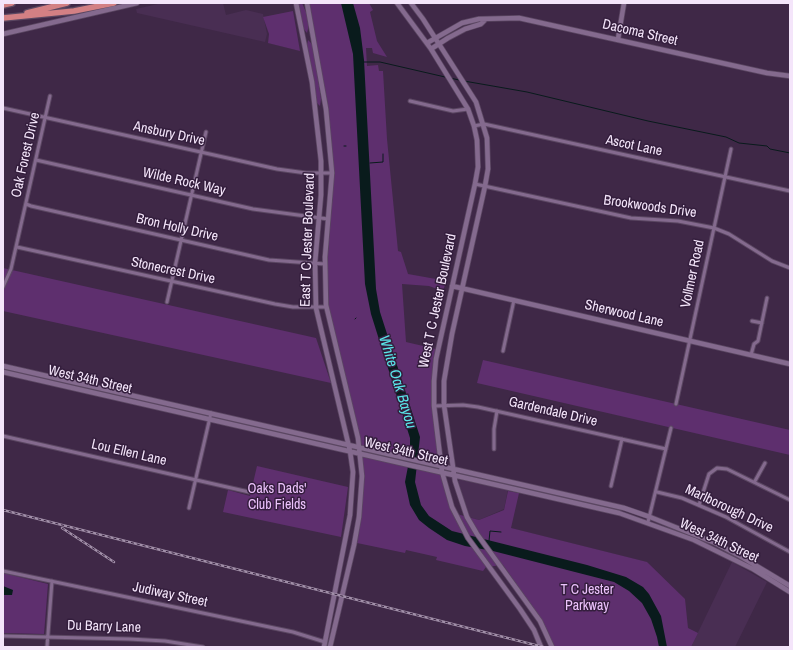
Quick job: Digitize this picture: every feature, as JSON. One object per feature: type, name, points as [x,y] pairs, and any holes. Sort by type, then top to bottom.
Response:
[{"type":"highway","points":[[3,5],[12,3]]},
{"type":"highway","points":[[3,18],[67,3]]},
{"type":"highway","points":[[3,18],[74,11],[114,3]]},
{"type":"main road","points":[[3,34],[137,3]]},
{"type":"main road","name":"East T C Jester Boulevard","points":[[296,3],[316,110],[321,173],[315,263],[316,308],[350,451],[352,477],[350,515],[325,644]]},
{"type":"main road","name":"East T C Jester Boulevard","points":[[307,3],[326,109],[332,173],[325,264],[326,307],[360,453],[361,488],[359,516]]},
{"type":"main road","name":"West T C Jester Boulevard","points":[[398,3],[431,49],[468,109],[474,126],[478,155],[475,184],[436,359],[434,406],[442,472],[452,507],[463,529],[481,558],[534,630],[541,647]]},
{"type":"main road","name":"West T C Jester Boulevard","points":[[411,3],[436,38],[476,102],[484,124],[488,153],[485,186],[445,364],[444,405],[458,493],[467,517],[477,534],[540,621],[552,647]]},
{"type":"main road","points":[[618,39],[624,3]]},
{"type":"main road","name":"Dacoma Street","points":[[427,43],[462,23],[479,19],[530,19],[767,73],[790,76]]},
{"type":"main road","name":"Dacoma Street","points":[[431,49],[465,29],[480,24],[485,20]]},
{"type":"main road","points":[[303,36],[313,35]]},
{"type":"main road","points":[[316,110],[326,109]]},
{"type":"main road","name":"Sherwood Lane","points":[[452,286],[790,364]]},
{"type":"main road","name":"West 34th Street","points":[[3,366],[211,413],[430,466],[453,468],[612,505],[650,517],[740,556],[775,579],[790,592]]},
{"type":"main road","name":"West 34th Street","points":[[3,372],[290,438],[360,453],[400,459]]},
{"type":"main road","points":[[332,378],[342,376]]},
{"type":"main road","points":[[121,399],[122,393]]},
{"type":"main road","points":[[164,409],[166,403]]},
{"type":"main road","points":[[290,438],[292,432]]},
{"type":"main road","name":"West 34th Street","points":[[430,466],[442,472],[605,510],[695,537],[739,562],[790,586]]},
{"type":"main road","points":[[330,645],[359,516],[350,515]]},
{"type":"main road","points":[[459,521],[467,517]]},
{"type":"main road","points":[[739,562],[740,556]]},
{"type":"main road","points":[[338,575],[346,578]]},
{"type":"main road","points":[[520,609],[528,604]]},
{"type":"street","name":"Oak Forest Drive","points":[[3,287],[11,269],[17,247],[50,96]]},
{"type":"street","points":[[410,101],[453,111],[468,109]]},
{"type":"street","name":"Ansbury Drive","points":[[3,108],[46,119],[292,172],[332,173]]},
{"type":"street","name":"Ascot Lane","points":[[474,126],[484,124],[790,190]]},
{"type":"street","points":[[167,302],[206,132]]},
{"type":"street","name":"Vollmer Road","points":[[676,404],[731,149]]},
{"type":"street","name":"Wilde Rock Way","points":[[36,160],[254,209],[329,219]]},
{"type":"street","name":"Brookwoods Drive","points":[[475,184],[631,218],[678,221],[714,228],[741,240],[772,260],[790,268]]},
{"type":"street","name":"Bron Holly Drive","points":[[26,204],[269,260],[325,264]]},
{"type":"street","name":"Stonecrest Drive","points":[[17,247],[275,304],[316,308],[326,307]]},
{"type":"street","points":[[752,355],[754,344],[758,341],[768,298]]},
{"type":"street","points":[[503,351],[514,300]]},
{"type":"street","points":[[752,321],[762,323]]},
{"type":"street","name":"Gardendale Drive","points":[[434,406],[463,405],[497,411],[666,449]]},
{"type":"street","points":[[494,449],[494,429],[497,411]]},
{"type":"street","points":[[189,508],[211,413]]},
{"type":"street","points":[[648,522],[657,492],[671,428]]},
{"type":"street","name":"Lou Ellen Lane","points":[[3,436],[249,492]]},
{"type":"street","points":[[611,486],[622,439]]},
{"type":"street","points":[[755,481],[765,463]]},
{"type":"street","points":[[699,505],[709,474],[717,468],[727,468],[790,500]]},
{"type":"street","name":"Marlborough Drive","points":[[657,492],[699,505],[753,530],[790,552]]},
{"type":"street","name":"Judiway Street","points":[[3,571],[293,632],[330,645]]},
{"type":"street","points":[[47,647],[52,581]]},
{"type":"street","name":"Du Barry Lane","points":[[3,636],[136,639],[203,647]]},
{"type":"shaded area","points":[[162,3],[223,3],[226,15],[246,10],[263,14],[267,34],[265,42],[137,13],[136,9]]},
{"type":"shaded area","points":[[461,479],[508,489],[504,509],[479,520],[469,517],[457,482]]},
{"type":"shaded area","points":[[732,562],[767,582],[735,647],[691,647]]},
{"type":"green space","points":[[298,3],[302,3],[306,12],[309,25],[307,33],[303,28]]},
{"type":"green space","name":"T C Jester Parkway","points":[[308,3],[369,3],[373,10],[370,12],[377,41],[387,57],[373,53],[372,48],[366,48],[367,66],[378,65],[379,71],[383,71],[387,139],[398,251],[401,252],[408,274],[436,279],[445,285],[443,291],[429,286],[402,284],[406,342],[436,349],[431,393],[439,461],[436,462],[453,513],[479,520],[504,510],[508,491],[519,493],[511,528],[647,562],[685,599],[688,628],[698,633],[691,647],[554,647],[541,619],[503,565],[486,567],[483,571],[436,560],[437,557],[406,550],[405,553],[357,543],[363,499],[363,447],[328,312],[326,276],[333,190],[325,93]]},
{"type":"green space","points":[[293,11],[300,51],[268,43],[269,34],[263,17]]},
{"type":"green space","points":[[308,40],[312,44],[314,51],[321,99],[320,106],[317,103],[307,45]]},
{"type":"green space","points":[[3,268],[316,338],[331,383],[3,311]]},
{"type":"green space","points":[[483,360],[790,430],[790,455],[477,383]]},
{"type":"green space","name":"Oaks Dads' Club Fields","points":[[257,466],[348,487],[341,537],[223,512],[228,490],[250,496]]},
{"type":"green space","points":[[3,573],[48,584],[44,634],[3,633]]},
{"type":"water","name":"White Oak Bayou","points":[[341,3],[353,3],[360,28],[364,60],[376,289],[380,312],[420,437],[415,482],[421,505],[429,516],[452,531],[587,565],[626,577],[643,587],[649,594],[661,616],[667,647],[659,647],[651,619],[642,603],[629,591],[614,582],[493,551],[465,546],[447,540],[419,520],[410,505],[405,482],[410,456],[410,438],[371,314],[365,284],[353,54]]},
{"type":"water","points":[[3,586],[13,590],[12,595],[3,595]]},
{"type":"waterway","points":[[364,62],[380,62],[445,77]]},
{"type":"waterway","points":[[450,78],[459,80]]},
{"type":"waterway","points":[[464,81],[527,92],[648,121],[726,137],[739,143],[767,146],[770,149],[790,153]]},
{"type":"waterway","points":[[370,163],[383,162],[383,154]]},
{"type":"waterway","points":[[489,541],[490,531],[501,532]]},
{"type":"railway","points":[[3,510],[543,647]]},
{"type":"railway","points":[[62,528],[114,562]]}]
